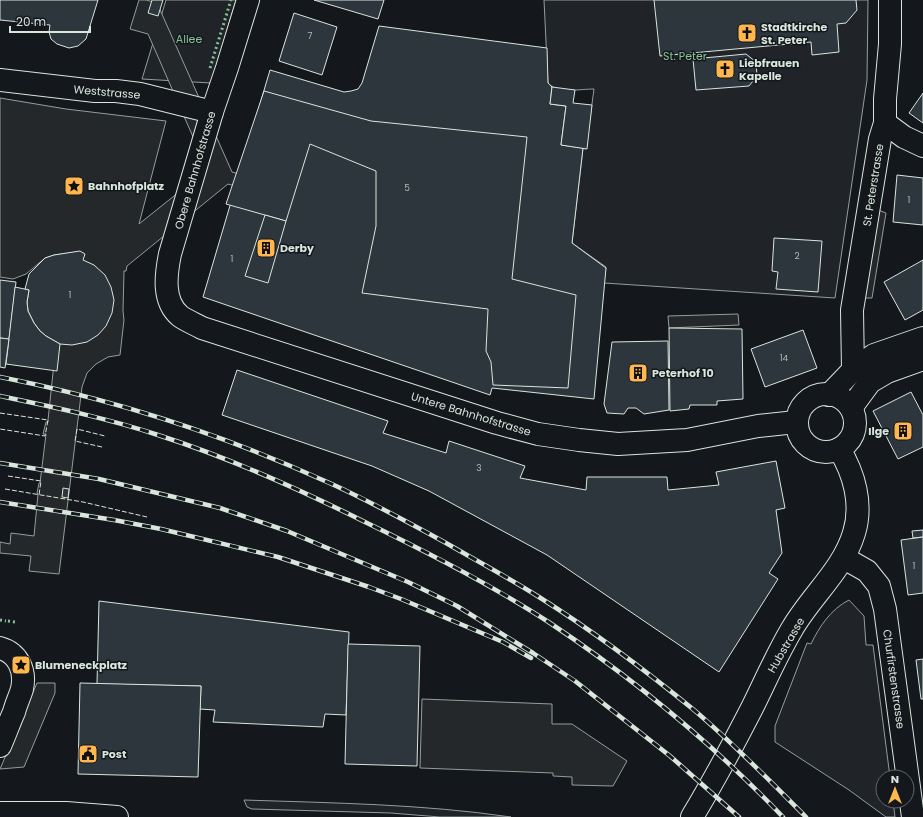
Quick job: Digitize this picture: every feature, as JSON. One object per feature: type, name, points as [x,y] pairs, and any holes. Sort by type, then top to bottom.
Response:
[{"type":"street","name":"Obere Bahnhofstrasse","points":[[202,328],[180,315],[172,306],[168,294],[167,271],[170,254],[212,112],[248,0]]},
{"type":"street","name":"St. Peterstrasse","points":[[853,370],[852,310],[880,139],[885,123],[885,99],[890,44],[890,0]]},
{"type":"street","name":"Weststrasse","points":[[0,80],[95,91],[116,91],[140,94],[212,112]]},
{"type":"street","points":[[885,123],[904,137],[923,146]]},
{"type":"street","name":"Untere Bahnhofstrasse","points":[[202,328],[490,421],[538,434],[618,444],[688,440],[758,426],[796,422]]},
{"type":"street","points":[[829,395],[853,370],[874,355],[923,338]]},
{"type":"street","points":[[851,408],[870,382],[887,372],[923,359]]},
{"type":"street","points":[[820,395],[829,395],[842,399],[851,408],[854,419],[853,432],[847,442],[839,449],[830,452],[820,452],[809,446],[802,439],[798,432],[796,422],[802,407],[809,400],[820,395]]},
{"type":"street","name":"Hubstrasse","points":[[692,817],[744,722],[792,628],[844,558],[854,533],[858,513],[852,472],[839,449]]},
{"type":"street","name":"Churfirstenstrasse","points":[[844,558],[867,571],[879,586],[885,609],[913,817]]},
{"type":"street","points":[[0,648],[6,649],[14,655],[21,665],[23,677],[22,688],[0,746]]},
{"type":"street","points":[[0,814],[66,813],[117,817]]},
{"type":"green space","name":"Allee","points":[[166,0],[236,0],[211,83],[142,79]]},
{"type":"green space","name":"St. Peter","points":[[544,0],[868,0],[867,80],[835,298],[604,283],[606,267],[572,243],[583,148],[586,149],[594,89],[563,90],[557,89],[548,83]]},
{"type":"green space","points":[[849,600],[864,616],[866,645],[873,645],[889,769],[875,769],[875,809],[849,790],[775,742],[775,726],[807,643],[811,644],[826,619]]},
{"type":"green space","points":[[244,800],[344,803],[444,809],[511,817],[440,817],[391,813],[252,809],[247,807]]},
{"type":"green space","points":[[875,809],[894,809],[895,817],[886,817]]},
{"type":"shaded area","points":[[139,0],[157,3],[232,172],[246,176],[242,188],[228,184],[127,266],[126,271],[124,271],[124,320],[120,355],[108,357],[96,364],[87,373],[82,387],[59,574],[29,571],[31,556],[0,553],[0,542],[10,544],[11,533],[34,536],[37,493],[40,483],[46,434],[43,434],[46,422],[48,422],[54,363],[83,260],[76,252],[54,255],[45,258],[26,274],[13,279],[0,277],[0,98],[66,109],[166,121],[139,224],[199,176],[204,162],[148,34],[130,29]]},
{"type":"shaded area","points":[[878,210],[886,213],[872,298],[864,298]]},
{"type":"shaded area","points":[[738,314],[739,325],[669,328],[668,316]]},
{"type":"shaded area","points":[[37,683],[55,683],[55,693],[24,767],[0,769]]},
{"type":"shaded area","points":[[422,699],[552,704],[552,724],[572,724],[627,761],[613,786],[572,785],[572,777],[553,776],[553,773],[420,768]]},
{"type":"building","points":[[0,0],[98,0],[86,39],[78,46],[69,48],[57,44],[51,39],[49,32],[50,25],[0,20]]},
{"type":"building","points":[[152,0],[163,0],[158,16],[148,13]]},
{"type":"building","points":[[314,0],[384,0],[378,19]]},
{"type":"building","name":"Stadtkirche St. Peter","points":[[654,0],[856,0],[857,10],[846,23],[837,24],[839,52],[812,55],[811,42],[660,56]]},
{"type":"building","points":[[294,13],[337,27],[322,75],[279,61]]},
{"type":"building","points":[[379,26],[547,48],[548,83],[552,87],[550,104],[566,106],[561,145],[583,148],[572,243],[606,268],[594,399],[492,388],[490,395],[203,297],[270,70],[344,92],[358,89],[362,83]]},
{"type":"building","name":"Liebfrauen Kapelle","points":[[746,54],[756,62],[757,76],[749,86],[696,90],[693,59]]},
{"type":"building","points":[[552,87],[575,90],[573,103],[592,105],[587,149],[561,145],[566,106],[550,104]]},
{"type":"building","points":[[264,91],[371,121],[527,137],[512,279],[576,295],[568,388],[493,385],[491,362],[486,351],[488,309],[362,293],[376,226],[376,171],[310,144],[286,221],[226,204]]},
{"type":"building","points":[[923,93],[923,123],[909,113]]},
{"type":"building","points":[[897,175],[923,178],[923,225],[893,222]]},
{"type":"building","name":"Derby","points":[[265,215],[286,221],[268,283],[245,276]]},
{"type":"building","points":[[774,238],[822,241],[818,292],[776,289],[778,272],[772,271]]},
{"type":"building","points":[[80,251],[85,254],[83,260],[94,265],[105,275],[111,287],[114,300],[112,313],[106,326],[98,335],[87,342],[72,345],[60,344],[46,336],[34,323],[28,311],[27,302],[29,290],[25,289],[29,274],[45,258]]},
{"type":"building","points":[[923,260],[923,310],[905,320],[884,282]]},
{"type":"building","points":[[0,280],[16,282],[9,339],[0,338]]},
{"type":"building","points":[[15,287],[29,290],[27,302],[28,311],[34,323],[46,336],[60,344],[57,371],[6,364]]},
{"type":"building","points":[[669,328],[742,329],[743,399],[717,401],[717,405],[690,405],[689,409],[670,411]]},
{"type":"building","points":[[803,330],[817,368],[765,387],[751,349]]},
{"type":"building","points":[[0,338],[9,339],[5,368],[0,367]]},
{"type":"building","name":"Peterhof 10","points":[[668,341],[669,410],[644,414],[636,408],[628,408],[624,414],[607,413],[604,404],[612,342]]},
{"type":"building","points":[[237,370],[388,421],[383,433],[446,453],[449,441],[525,466],[520,478],[586,490],[587,477],[667,477],[668,490],[719,485],[716,472],[776,461],[785,508],[776,510],[782,553],[769,573],[778,579],[719,672],[547,555],[429,491],[372,466],[222,415]]},
{"type":"building","name":"Ilge","points":[[911,392],[923,415],[923,447],[898,459],[873,411]]},
{"type":"building","points":[[63,488],[69,489],[68,498],[62,497]]},
{"type":"building","points":[[923,530],[923,537],[913,538],[912,531]]},
{"type":"building","points":[[923,537],[923,593],[908,595],[901,540]]},
{"type":"building","points":[[99,601],[349,632],[346,715],[325,714],[323,727],[213,722],[215,710],[200,709],[201,686],[97,684]]},
{"type":"building","points":[[348,644],[420,646],[417,766],[345,764]]},
{"type":"building","points":[[923,659],[923,699],[921,699],[916,660]]},
{"type":"building","points":[[80,683],[201,686],[198,777],[78,774]]},
{"type":"railway","points":[[0,377],[125,407],[206,433],[325,481],[371,503],[431,535],[505,576],[539,597],[579,623],[638,666],[723,735],[806,817]]},
{"type":"railway","points":[[0,396],[119,423],[185,444],[238,464],[316,498],[460,570],[550,623],[612,667],[701,738],[783,817]]},
{"type":"railway","points":[[0,463],[99,479],[220,508],[287,531],[408,582],[457,606],[575,681],[670,756],[739,817]]},
{"type":"railway","points":[[0,502],[161,529],[278,557],[401,599],[503,642],[531,658]]},
{"type":"hedge","points":[[210,68],[231,0]]},
{"type":"hedge","points":[[0,620],[6,621]]},
{"type":"hedge","points":[[8,621],[15,622]]},
{"type":"fence","points":[[0,413],[48,420],[45,436],[0,429]]},
{"type":"fence","points":[[102,447],[75,441],[77,429],[105,436]]},
{"type":"fence","points":[[8,476],[41,481],[39,495]]},
{"type":"fence","points":[[5,489],[83,502],[147,517]]},
{"type":"place","name":"Stadtkirche St. Peter","points":[[747,33]]},
{"type":"place","name":"Liebfrauen Kapelle","points":[[725,69]]},
{"type":"place","name":"Bahnhofplatz","points":[[74,186]]},
{"type":"place","name":"Derby","points":[[266,248]]},
{"type":"place","name":"Peterhof 10","points":[[638,373]]},
{"type":"place","name":"Ilge","points":[[903,431]]},
{"type":"place","name":"Blumeneckplatz","points":[[21,665]]},
{"type":"place","name":"Post","points":[[88,754]]}]
